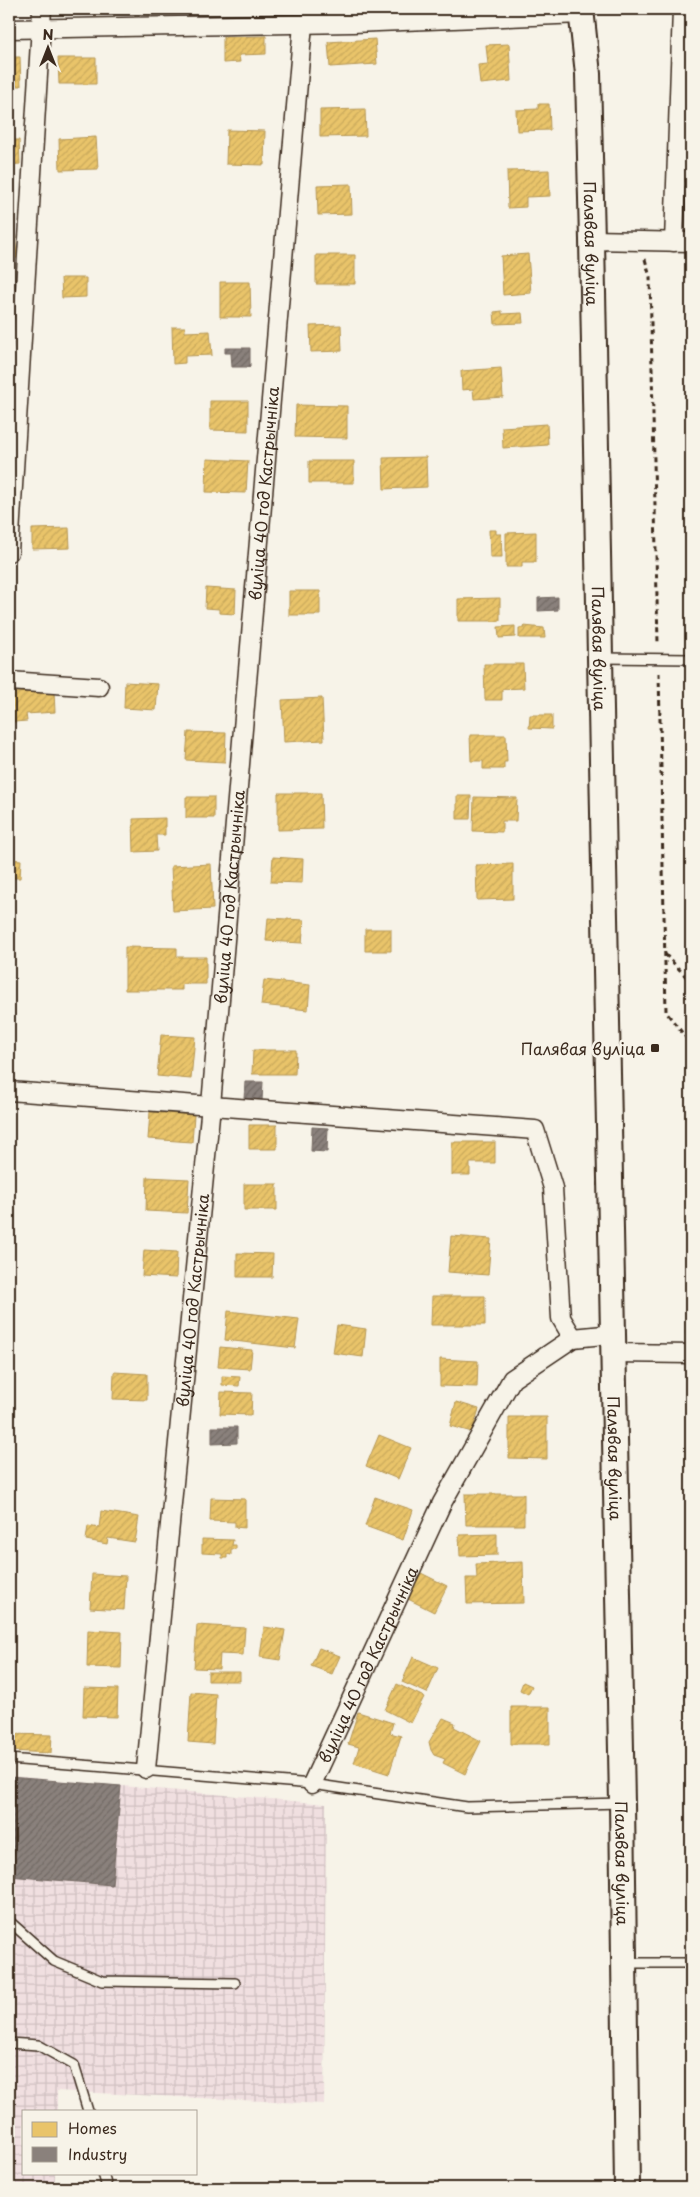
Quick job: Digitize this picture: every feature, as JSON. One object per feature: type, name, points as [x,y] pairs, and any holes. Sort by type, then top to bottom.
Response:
[{"type":"street","points":[[9,552],[42,9]]},
{"type":"street","points":[[592,240],[682,242],[682,9]]},
{"type":"street","points":[[9,29],[303,24],[581,12]]},
{"type":"street","name":"Палявая вуліца","points":[[581,12],[588,74],[601,658],[622,1803],[627,2188]]},
{"type":"street","name":"вуліца 40 год Кастрычніка","points":[[146,1769],[211,1105],[303,24]]},
{"type":"street","points":[[9,681],[99,687]]},
{"type":"street","points":[[9,1091],[535,1130],[553,1188],[561,1318],[573,1338]]},
{"type":"street","name":"вуліца 40 год Кастрычніка","points":[[312,1784],[442,1503],[512,1379],[573,1338],[689,1354]]},
{"type":"lane","points":[[601,658],[691,659]]},
{"type":"lane","points":[[9,1759],[312,1784],[467,1807],[622,1803]]},
{"type":"lane","points":[[9,1921],[54,1961],[102,1981],[235,1983]]},
{"type":"lane","points":[[624,1963],[691,1963]]},
{"type":"lane","points":[[9,2044],[38,2045],[74,2065],[88,2110]]},
{"type":"lane","points":[[103,2174],[107,2188]]},
{"type":"path","points":[[665,953],[691,982]]},
{"type":"path","points":[[689,1354],[691,1075]]},
{"type":"shaded area","points":[[9,1776],[326,1804],[324,2104],[57,2091],[57,2110],[22,2110],[22,2174],[55,2174],[55,2188],[9,2188]]},
{"type":"building: Homes","points":[[266,36],[266,54],[239,55],[240,62],[223,63],[223,37]]},
{"type":"building: Homes","points":[[375,39],[377,64],[330,67],[328,42]]},
{"type":"building: Homes","points":[[509,44],[511,81],[480,84],[478,65],[488,64],[486,45]]},
{"type":"building: Homes","points":[[9,57],[20,57],[21,86],[9,86]]},
{"type":"building: Homes","points":[[58,58],[96,58],[96,84],[59,84]]},
{"type":"building: Homes","points":[[538,104],[549,104],[550,130],[517,131],[516,110],[538,109]]},
{"type":"building: Homes","points":[[365,109],[366,136],[320,137],[320,110]]},
{"type":"building: Homes","points":[[227,130],[265,131],[264,165],[226,164]]},
{"type":"building: Homes","points":[[96,137],[98,169],[60,170],[59,139]]},
{"type":"building: Homes","points":[[9,140],[19,140],[20,164],[9,165]]},
{"type":"building: Homes","points":[[549,170],[550,196],[526,197],[526,207],[508,208],[507,171]]},
{"type":"building: Homes","points":[[351,184],[352,214],[318,215],[317,185]]},
{"type":"building: Homes","points":[[9,235],[15,235],[17,258],[9,259]]},
{"type":"building: Homes","points":[[528,254],[531,293],[503,295],[501,256]]},
{"type":"building: Homes","points":[[316,255],[355,255],[355,284],[316,284]]},
{"type":"building: Homes","points":[[61,278],[86,278],[86,297],[62,298]]},
{"type":"building: Homes","points":[[220,282],[250,282],[251,317],[220,317]]},
{"type":"building: Homes","points":[[502,311],[502,314],[522,313],[523,323],[495,324],[494,312]]},
{"type":"building: Homes","points":[[341,325],[342,351],[311,352],[310,326]]},
{"type":"building: Homes","points":[[172,327],[185,327],[185,332],[210,331],[212,355],[185,356],[185,363],[173,364]]},
{"type":"building: Homes","points":[[501,368],[503,397],[474,399],[473,389],[462,390],[461,371]]},
{"type":"building: Homes","points":[[210,401],[248,401],[248,431],[210,430]]},
{"type":"building: Homes","points":[[296,405],[347,406],[347,438],[295,437]]},
{"type":"building: Homes","points":[[547,424],[548,445],[503,448],[502,427]]},
{"type":"building: Homes","points":[[426,457],[427,487],[384,489],[383,458]]},
{"type":"building: Homes","points":[[207,459],[248,461],[246,493],[206,492]]},
{"type":"building: Homes","points":[[309,461],[354,461],[354,483],[309,483]]},
{"type":"building: Homes","points":[[69,528],[70,548],[32,549],[32,529]]},
{"type":"building: Homes","points":[[489,530],[496,530],[496,534],[501,534],[502,557],[490,557]]},
{"type":"building: Homes","points":[[536,532],[536,562],[522,562],[522,567],[506,567],[506,533]]},
{"type":"building: Homes","points":[[206,588],[236,590],[235,614],[219,613],[219,609],[205,608]]},
{"type":"building: Homes","points":[[289,591],[320,591],[320,615],[289,615]]},
{"type":"building: Homes","points":[[500,598],[500,621],[458,621],[458,599]]},
{"type":"building: Homes","points":[[515,626],[515,637],[499,638],[498,627]]},
{"type":"building: Homes","points":[[524,626],[544,628],[545,638],[519,638],[519,628],[525,628]]},
{"type":"building: Homes","points":[[484,664],[523,664],[524,688],[502,689],[502,700],[485,700]]},
{"type":"building: Homes","points":[[125,682],[158,684],[156,710],[124,708]]},
{"type":"building: Homes","points":[[54,691],[55,712],[26,714],[27,721],[14,722],[12,693]]},
{"type":"building: Homes","points":[[322,698],[324,740],[284,742],[282,700]]},
{"type":"building: Homes","points":[[530,715],[552,715],[552,729],[529,728]]},
{"type":"building: Homes","points":[[188,732],[226,733],[225,762],[186,760]]},
{"type":"building: Homes","points":[[470,735],[506,735],[507,762],[504,762],[504,769],[483,769],[483,761],[471,761]]},
{"type":"building: Homes","points":[[278,793],[321,793],[322,829],[278,830]]},
{"type":"building: Homes","points":[[457,796],[471,796],[470,819],[457,819]]},
{"type":"building: Homes","points":[[186,797],[214,797],[214,818],[186,818]]},
{"type":"building: Homes","points":[[474,797],[517,798],[516,821],[502,821],[502,832],[473,831]]},
{"type":"building: Homes","points":[[165,818],[165,835],[156,835],[157,851],[134,852],[133,819]]},
{"type":"building: Homes","points":[[273,857],[303,859],[302,883],[271,882]]},
{"type":"building: Homes","points":[[9,859],[21,860],[20,878],[9,878]]},
{"type":"building: Homes","points":[[211,864],[213,909],[173,911],[171,866]]},
{"type":"building: Homes","points":[[513,864],[513,899],[477,900],[476,865]]},
{"type":"building: Homes","points":[[268,918],[304,920],[302,943],[266,941]]},
{"type":"building: Homes","points":[[365,929],[391,929],[391,951],[365,951]]},
{"type":"building: Homes","points":[[125,947],[177,948],[177,957],[206,957],[206,984],[182,984],[182,990],[125,990]]},
{"type":"building: Homes","points":[[264,980],[310,985],[308,1010],[261,1005]]},
{"type":"building: Homes","points":[[161,1035],[195,1037],[191,1079],[157,1076]]},
{"type":"building: Homes","points":[[253,1050],[296,1050],[295,1074],[252,1074]]},
{"type":"building: Homes","points":[[150,1112],[194,1115],[192,1142],[148,1139]]},
{"type":"building: Homes","points":[[249,1125],[277,1125],[277,1149],[249,1149]]},
{"type":"building: Homes","points":[[452,1142],[495,1142],[495,1163],[470,1163],[470,1175],[452,1175]]},
{"type":"building: Homes","points":[[147,1177],[189,1179],[187,1213],[146,1211]]},
{"type":"building: Homes","points":[[244,1184],[277,1184],[277,1210],[244,1210]]},
{"type":"building: Homes","points":[[451,1236],[491,1239],[488,1275],[448,1272]]},
{"type":"building: Homes","points":[[144,1250],[177,1252],[176,1278],[142,1276]]},
{"type":"building: Homes","points":[[237,1253],[273,1254],[272,1277],[237,1277]]},
{"type":"building: Homes","points":[[432,1296],[485,1296],[485,1325],[431,1325]]},
{"type":"building: Homes","points":[[228,1311],[299,1319],[295,1348],[225,1340]]},
{"type":"building: Homes","points":[[337,1325],[366,1329],[363,1357],[333,1353]]},
{"type":"building: Homes","points":[[220,1347],[252,1350],[250,1369],[218,1367]]},
{"type":"building: Homes","points":[[440,1359],[478,1361],[477,1387],[440,1386]]},
{"type":"building: Homes","points":[[114,1372],[147,1374],[147,1400],[113,1399]]},
{"type":"building: Homes","points":[[222,1376],[240,1377],[239,1386],[222,1385]]},
{"type":"building: Homes","points":[[221,1392],[252,1393],[251,1415],[220,1414]]},
{"type":"building: Homes","points":[[456,1402],[479,1409],[472,1432],[450,1426]]},
{"type":"building: Homes","points":[[509,1417],[547,1417],[547,1459],[509,1458]]},
{"type":"building: Homes","points":[[379,1435],[411,1448],[398,1479],[366,1466]]},
{"type":"building: Homes","points":[[465,1494],[524,1494],[524,1525],[466,1525]]},
{"type":"building: Homes","points":[[375,1497],[413,1510],[403,1540],[365,1526]]},
{"type":"building: Homes","points":[[211,1498],[245,1499],[245,1528],[235,1527],[235,1522],[210,1521]]},
{"type":"building: Homes","points":[[101,1511],[139,1517],[135,1542],[108,1538],[107,1544],[86,1540],[88,1526],[99,1528]]},
{"type":"building: Homes","points":[[497,1534],[497,1555],[460,1556],[459,1535]]},
{"type":"building: Homes","points":[[202,1539],[233,1540],[232,1545],[236,1545],[236,1549],[231,1549],[231,1555],[227,1554],[227,1558],[222,1558],[222,1554],[202,1553]]},
{"type":"building: Homes","points":[[523,1562],[524,1603],[467,1604],[466,1578],[477,1578],[476,1564]]},
{"type":"building: Homes","points":[[419,1572],[447,1586],[434,1612],[406,1598]]},
{"type":"building: Homes","points":[[92,1574],[126,1576],[124,1610],[90,1608]]},
{"type":"building: Homes","points":[[197,1625],[245,1628],[243,1655],[220,1654],[219,1669],[194,1668]]},
{"type":"building: Homes","points":[[264,1627],[285,1630],[280,1660],[260,1657]]},
{"type":"building: Homes","points":[[88,1630],[122,1632],[121,1668],[87,1667]]},
{"type":"building: Homes","points":[[319,1648],[340,1656],[332,1674],[311,1666]]},
{"type":"building: Homes","points":[[413,1657],[438,1668],[427,1693],[402,1682]]},
{"type":"building: Homes","points":[[208,1672],[240,1672],[240,1681],[208,1681]]},
{"type":"building: Homes","points":[[523,1682],[532,1686],[528,1694],[520,1690]]},
{"type":"building: Homes","points":[[397,1684],[424,1697],[411,1723],[385,1710]]},
{"type":"building: Homes","points":[[84,1688],[118,1689],[117,1717],[83,1716]]},
{"type":"building: Homes","points":[[191,1692],[216,1694],[213,1744],[188,1742]]},
{"type":"building: Homes","points":[[511,1707],[550,1707],[550,1744],[511,1744]]},
{"type":"building: Homes","points":[[358,1712],[393,1723],[390,1733],[401,1736],[389,1774],[354,1763],[359,1747],[348,1744]]},
{"type":"building: Homes","points":[[443,1718],[455,1723],[454,1727],[481,1741],[465,1774],[443,1763],[445,1759],[434,1755],[431,1750],[429,1742]]},
{"type":"building: Homes","points":[[9,1734],[52,1735],[51,1753],[9,1751]]},
{"type":"building: Industry","points":[[225,348],[250,348],[250,367],[232,367],[231,353],[225,353]]},
{"type":"building: Industry","points":[[558,597],[558,610],[538,611],[538,598]]},
{"type":"building: Industry","points":[[245,1082],[263,1082],[262,1101],[244,1100]]},
{"type":"building: Industry","points":[[312,1127],[328,1128],[327,1152],[311,1151]]},
{"type":"building: Industry","points":[[212,1427],[237,1427],[237,1443],[212,1444]]},
{"type":"building: Industry","points":[[9,1777],[121,1786],[112,1885],[9,1876]]},
{"type":"place","name":"Палявая вуліца","points":[[655,1048]]}]
